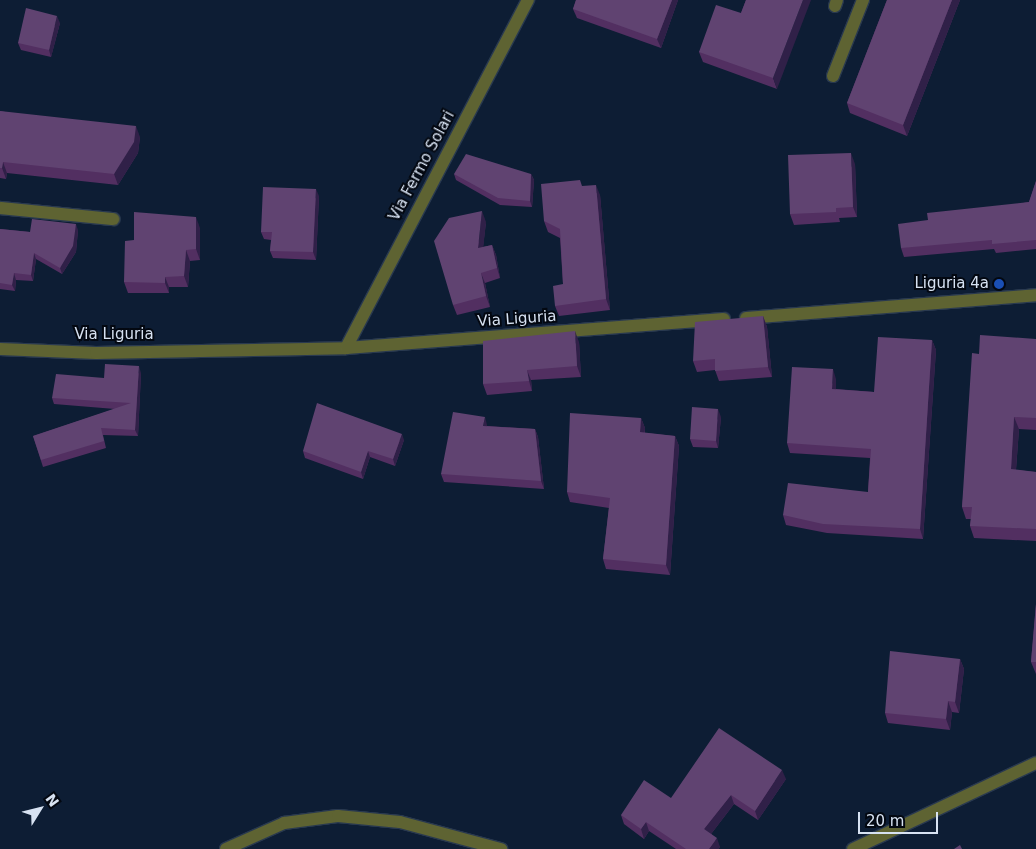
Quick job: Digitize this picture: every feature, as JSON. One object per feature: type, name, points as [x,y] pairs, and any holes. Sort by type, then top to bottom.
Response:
[{"type":"street","name":"Via Fermo Solari","points":[[346,348],[528,0]]},
{"type":"street","points":[[833,76],[863,0]]},
{"type":"street","points":[[0,208],[113,219]]},
{"type":"street","name":"Via Liguria","points":[[0,349],[96,353],[346,348],[1036,295]]},
{"type":"street","points":[[853,849],[1036,763]]},
{"type":"street","points":[[226,849],[284,823],[338,816],[400,822],[501,849]]},
{"type":"building","points":[[576,0],[672,0],[657,39],[573,9]]},
{"type":"building","points":[[746,0],[803,0],[773,78],[699,52],[716,5],[741,13]]},
{"type":"building","points":[[887,0],[952,0],[903,125],[847,103]]},
{"type":"building","points":[[26,8],[57,16],[49,50],[18,43]]},
{"type":"building","points":[[0,111],[136,126],[134,142],[114,174],[3,162],[2,168],[0,168]]},
{"type":"building","points":[[851,153],[853,207],[836,208],[836,212],[790,214],[788,155]]},
{"type":"building","points":[[466,154],[531,174],[530,201],[498,198],[454,174]]},
{"type":"building","points":[[580,180],[582,186],[596,185],[606,299],[555,306],[553,286],[563,284],[560,229],[544,221],[541,184]]},
{"type":"building","points":[[1036,181],[1036,240],[992,244],[992,240],[901,248],[898,224],[928,220],[927,213],[1029,202]]},
{"type":"building","points":[[263,187],[316,189],[313,252],[270,251],[272,232],[261,232]]},
{"type":"building","points":[[482,211],[478,248],[492,245],[497,268],[481,273],[486,296],[453,305],[434,241],[449,218]]},
{"type":"building","points":[[134,212],[196,217],[196,249],[186,250],[184,276],[165,277],[165,283],[124,282],[125,241],[134,240]]},
{"type":"building","points":[[32,219],[76,224],[73,246],[60,268],[34,253],[31,275],[14,273],[12,285],[0,283],[0,229],[30,232]]},
{"type":"building","points":[[763,316],[768,367],[715,371],[715,359],[693,361],[695,322]]},
{"type":"building","points":[[575,331],[577,366],[527,370],[529,381],[483,384],[483,341]]},
{"type":"building","points":[[980,335],[1036,339],[1036,418],[1014,417],[1011,469],[1036,472],[1036,529],[970,526],[972,507],[962,507],[972,353],[979,354]]},
{"type":"building","points":[[878,337],[932,340],[920,529],[823,524],[783,515],[788,483],[868,492],[871,449],[787,443],[792,367],[833,369],[832,389],[874,392]]},
{"type":"building","points":[[105,364],[139,366],[135,430],[101,428],[104,441],[41,460],[33,436],[131,403],[52,398],[56,374],[104,378]]},
{"type":"building","points":[[317,403],[402,434],[393,459],[368,451],[361,472],[303,451]]},
{"type":"building","points":[[692,407],[718,409],[716,441],[690,439]]},
{"type":"building","points":[[453,412],[485,417],[483,426],[535,429],[541,481],[441,474]]},
{"type":"building","points":[[570,413],[641,418],[640,432],[675,436],[666,565],[603,559],[610,498],[567,492]]},
{"type":"building","points":[[1036,604],[1036,662],[1031,662]]},
{"type":"building","points":[[890,651],[960,659],[955,702],[948,701],[946,719],[885,713]]},
{"type":"building","points":[[719,728],[782,770],[755,811],[731,795],[704,829],[717,838],[709,849],[686,849],[646,822],[641,829],[621,815],[644,780],[671,798]]},
{"type":"building","points":[[960,845],[962,849],[954,849]]},
{"type":"place","name":"Liguria 4a","points":[[999,284]]}]
